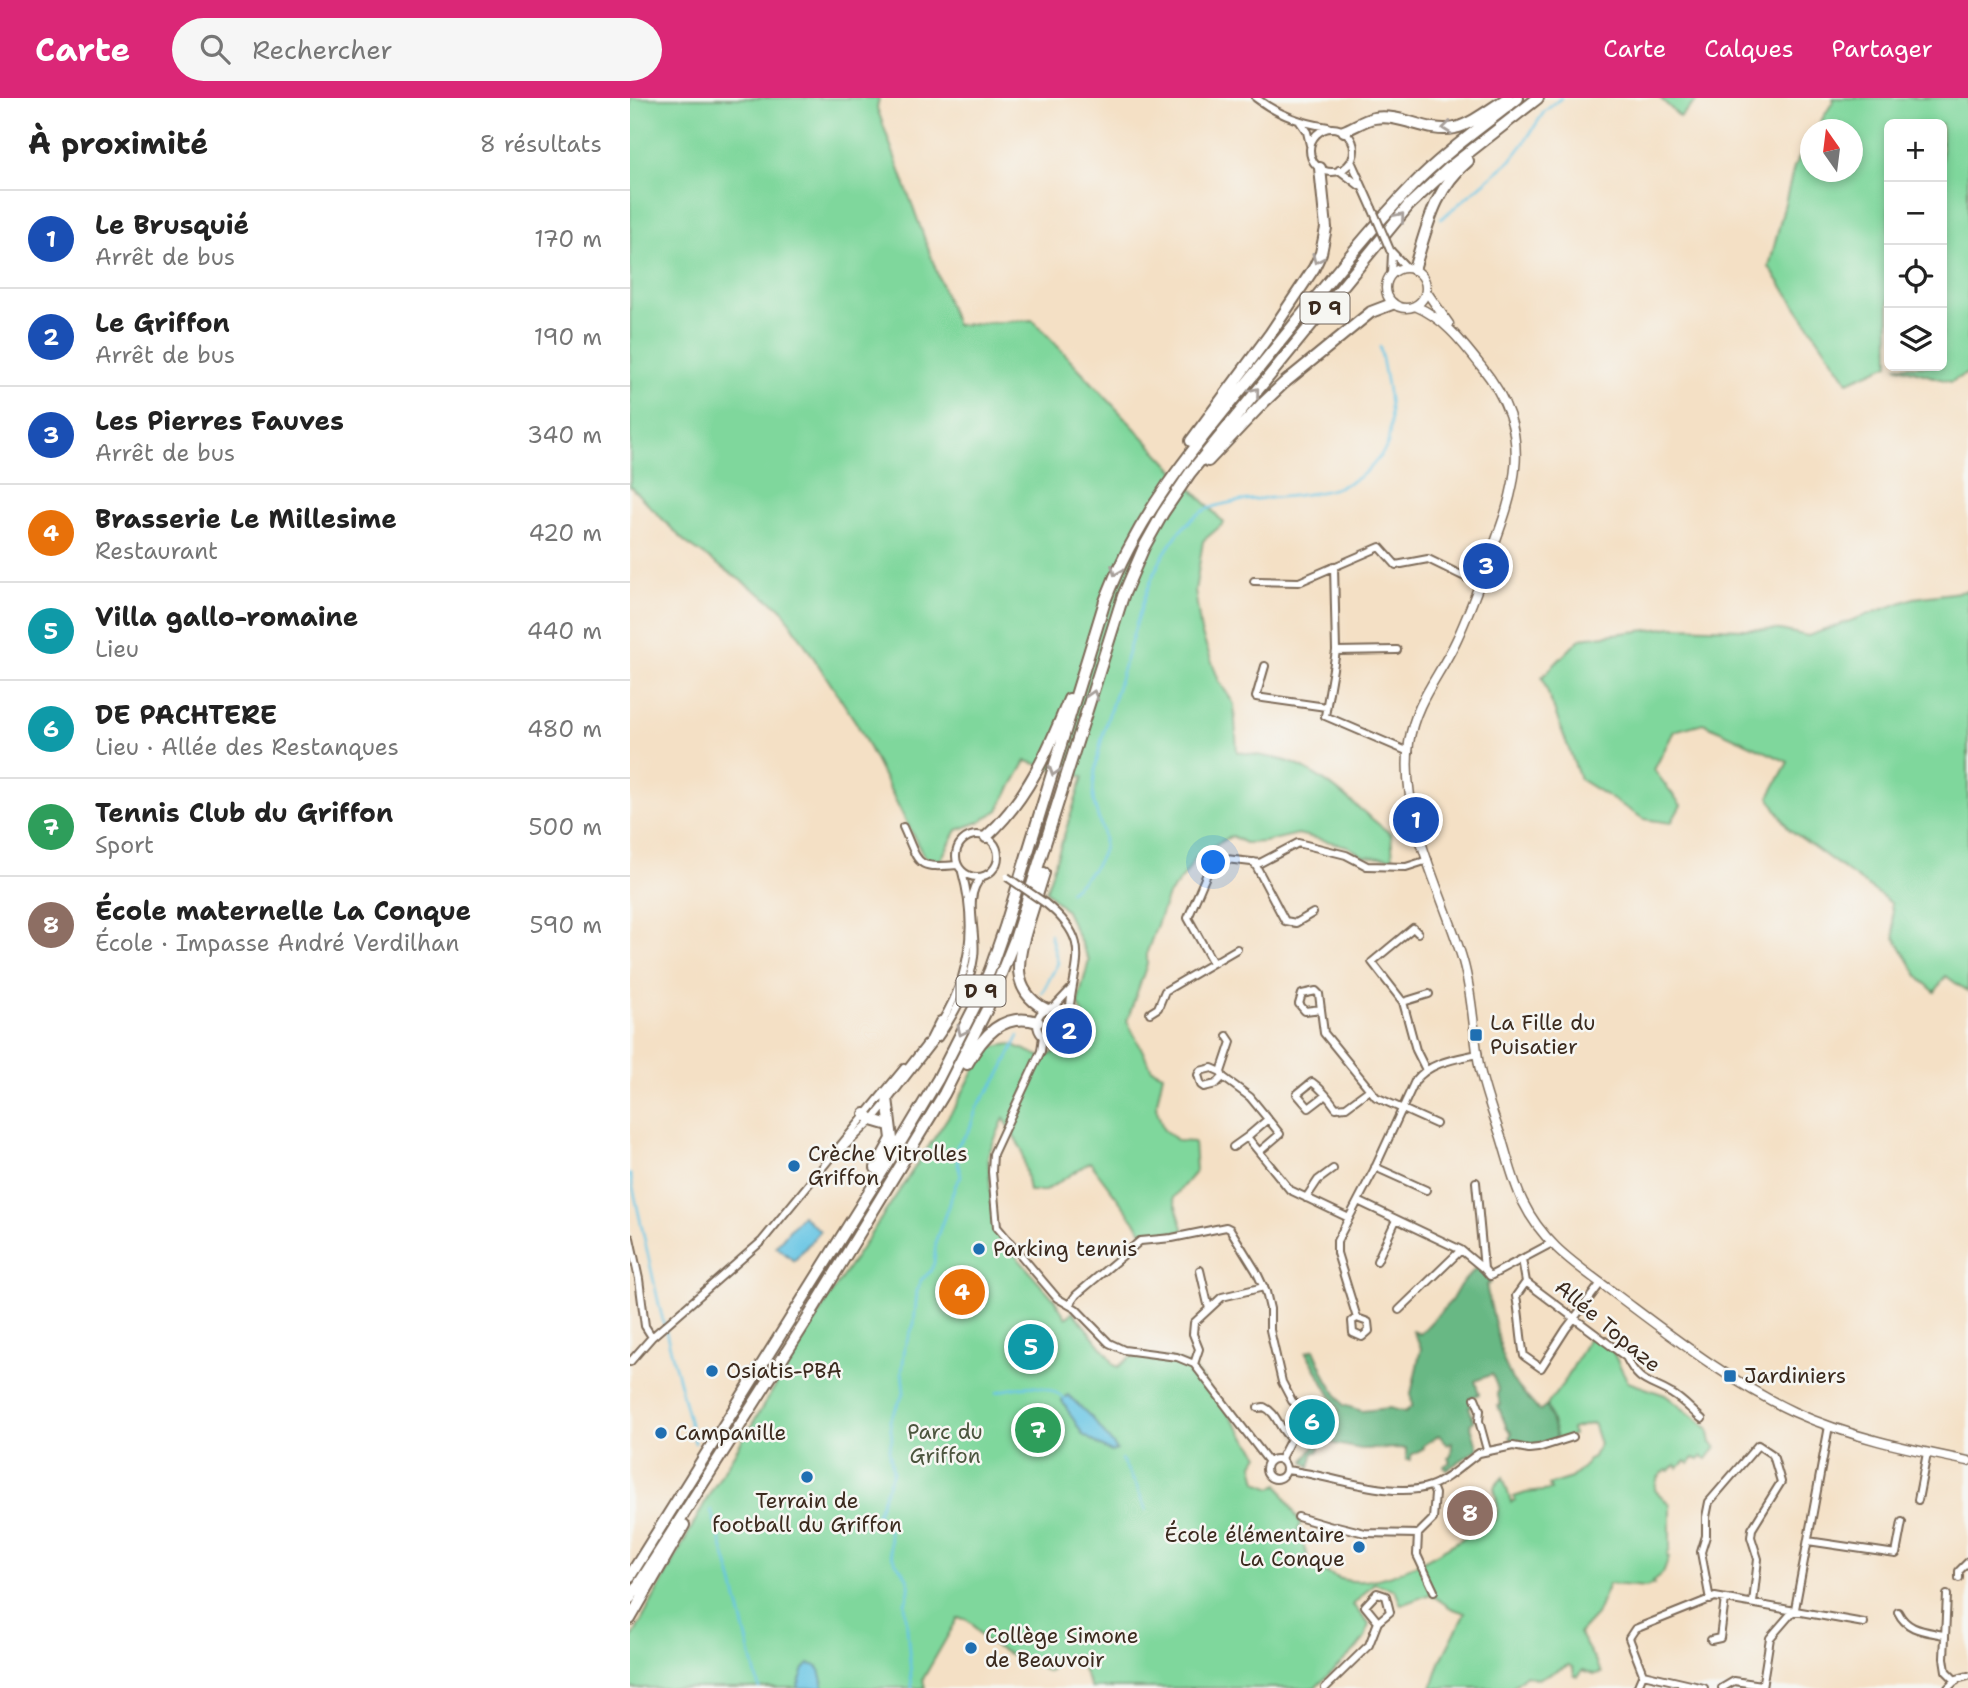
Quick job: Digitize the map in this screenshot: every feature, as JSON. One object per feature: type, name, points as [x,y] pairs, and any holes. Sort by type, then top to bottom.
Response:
[{"type":"highway","points":[[1339,130],[1370,119],[1387,118],[1433,129],[1454,128],[1473,120],[1508,98]]},
{"type":"highway","name":"D 9","points":[[630,1576],[939,1080],[975,1006],[1005,927],[1094,635],[1119,564],[1148,512],[1190,453],[1363,241],[1435,165],[1518,98]]},
{"type":"highway","points":[[1410,269],[1434,204],[1450,178],[1540,98]]},
{"type":"highway","name":"D 9","points":[[630,1598],[809,1317],[944,1094],[986,1009],[1015,939],[1122,596],[1163,513],[1190,474],[1409,205],[1450,167],[1540,98]]},
{"type":"highway","points":[[1148,512],[1184,450],[1270,334],[1314,268],[1321,253],[1326,228],[1320,168]]},
{"type":"highway","points":[[1144,547],[1203,466],[1263,403],[1371,312],[1392,304]]},
{"type":"highway","points":[[986,837],[1014,806],[1033,779],[1054,737],[1094,635]]},
{"type":"highway","points":[[1050,1008],[1037,1004],[1026,993],[1017,966],[1045,867],[1058,807]]},
{"type":"highway","points":[[809,1317],[932,1127],[978,1044],[1001,1024],[1026,1018],[1038,1022]]},
{"type":"highway","points":[[793,1314],[890,1145],[892,1139],[887,1102],[890,1091],[932,1040],[942,1022]]},
{"type":"highway","points":[[869,1117],[889,1125]]},
{"type":"highway","points":[[630,1619],[779,1362]]},
{"type":"highway","points":[[630,1565],[705,1456]]},
{"type":"street","points":[[1256,98],[1300,122],[1339,130],[1352,141],[1354,153],[1351,160],[1339,170],[1330,172],[1320,168],[1312,159],[1307,132],[1300,122]]},
{"type":"street","points":[[1311,146],[1319,132],[1339,130]]},
{"type":"street","points":[[1351,160],[1391,252],[1391,275]]},
{"type":"street","points":[[1339,170],[1361,187]]},
{"type":"street","points":[[1391,252],[1423,278],[1426,291],[1498,389],[1507,409],[1516,449],[1516,474],[1512,496],[1457,640],[1423,696],[1415,717],[1409,752],[1410,798],[1469,983],[1485,1087],[1522,1200],[1550,1244],[1701,1357],[1753,1391],[1829,1426],[1927,1453],[1968,1461]]},
{"type":"street","points":[[1410,269],[1391,275],[1387,280],[1386,293],[1392,304],[1403,309],[1415,306],[1426,291]]},
{"type":"street","points":[[1415,306],[1435,316],[1456,335]]},
{"type":"street","points":[[1254,581],[1299,582],[1380,547],[1396,565],[1428,559],[1467,578],[1481,580]]},
{"type":"street","points":[[1334,566],[1336,651],[1325,716],[1409,752]]},
{"type":"street","points":[[1467,578],[1470,587],[1477,590]]},
{"type":"street","points":[[1336,651],[1397,650]]},
{"type":"street","points":[[1265,666],[1256,697],[1326,707]]},
{"type":"street","points":[[904,827],[917,857],[924,865],[930,868],[957,865]]},
{"type":"street","points":[[869,1117],[887,1102],[947,1025],[969,979],[975,955],[972,890],[982,877],[994,868],[997,851],[995,843],[986,837],[967,838],[960,844],[956,854],[957,865],[971,877],[982,877]]},
{"type":"street","points":[[1213,963],[1188,918],[1209,869],[1226,859],[1260,863],[1298,843],[1346,855],[1367,866],[1406,867],[1428,860]]},
{"type":"street","points":[[1254,862],[1285,921],[1296,923],[1313,914]]},
{"type":"street","points":[[994,868],[1063,917],[1074,935],[1079,959],[1069,1031],[1041,1051]]},
{"type":"street","points":[[630,1362],[654,1335],[762,1241],[869,1117],[942,1022],[964,977],[969,955],[968,914],[962,872]]},
{"type":"street","points":[[1418,933],[1413,928],[1372,962],[1403,1002],[1416,1050],[1426,1070]]},
{"type":"street","points":[[1150,1013],[1157,1008],[1165,991],[1237,949]]},
{"type":"street","points":[[1073,987],[1038,1022],[1043,1036],[1041,1051],[993,1154],[998,1227],[1057,1298],[1069,1305],[1109,1343],[1124,1350],[1177,1357],[1194,1364],[1269,1462]]},
{"type":"street","points":[[1403,1002],[1429,994]]},
{"type":"street","points":[[1050,1008],[1062,1009],[1069,1016]]},
{"type":"street","points":[[1321,1009],[1324,1032],[1369,1090],[1376,1097],[1436,1124]]},
{"type":"street","points":[[1043,1036],[1057,1040]]},
{"type":"street","points":[[1227,1036],[1231,1042],[1222,1074],[1250,1097],[1280,1134],[1259,1152]]},
{"type":"street","points":[[1357,1318],[1336,1254],[1337,1241],[1415,1081],[1426,1070],[1478,1054]]},
{"type":"street","points":[[1326,1095],[1309,1108],[1297,1094],[1312,1082],[1326,1095],[1336,1108],[1346,1107],[1369,1090]]},
{"type":"street","points":[[1233,1147],[1268,1119]]},
{"type":"street","points":[[1247,1137],[1290,1190],[1349,1218]]},
{"type":"street","points":[[1375,1167],[1426,1190]]},
{"type":"street","points":[[1306,1198],[1318,1180],[1333,1169]]},
{"type":"street","points":[[1476,1182],[1483,1269]]},
{"type":"street","points":[[1358,1201],[1461,1250],[1490,1276],[1550,1244]]},
{"type":"street","points":[[1377,1261],[1396,1220]]},
{"type":"street","points":[[1069,1305],[1076,1295],[1140,1241],[1172,1238],[1226,1227],[1234,1232],[1242,1252],[1264,1287],[1270,1309],[1270,1330],[1282,1382],[1297,1405],[1300,1417],[1301,1426],[1290,1439],[1280,1460]]},
{"type":"street","points":[[630,1238],[645,1326],[654,1335]]},
{"type":"street","points":[[1399,1310],[1461,1250]]},
{"type":"street","points":[[1522,1259],[1526,1282],[1516,1297],[1520,1315],[1519,1331],[1524,1356],[1541,1368],[1601,1283]]},
{"type":"street","points":[[1200,1270],[1209,1309]]},
{"type":"street","name":"Allée Topaze","points":[[1526,1282],[1626,1357],[1633,1372],[1646,1383],[1673,1394],[1702,1419]]},
{"type":"street","points":[[1194,1364],[1199,1349],[1193,1334],[1194,1323],[1222,1297],[1264,1287]]},
{"type":"street","points":[[1475,1398],[1488,1450]]},
{"type":"street","points":[[1258,1408],[1264,1407],[1273,1412],[1280,1428],[1290,1439]]},
{"type":"street","points":[[1722,1688],[1734,1681],[1762,1687],[1770,1638],[1795,1609],[1829,1426]]},
{"type":"street","points":[[1286,1470],[1364,1486],[1420,1489],[1432,1486],[1479,1452],[1513,1446],[1538,1448],[1573,1437]]},
{"type":"street","points":[[1710,1600],[1701,1552],[1706,1536],[1709,1502],[1758,1445],[1773,1455],[1781,1482],[1752,1529],[1751,1537],[1758,1559],[1753,1603]]},
{"type":"street","points":[[1918,1500],[1927,1453]]},
{"type":"street","points":[[1269,1462],[1280,1460]]},
{"type":"street","points":[[1280,1460],[1286,1470]]},
{"type":"street","points":[[1269,1462],[1266,1470],[1270,1477],[1279,1478],[1286,1470]]},
{"type":"street","points":[[1432,1486],[1435,1494],[1433,1519],[1418,1534],[1418,1555],[1434,1591]]},
{"type":"street","points":[[1298,1517],[1366,1533],[1418,1534]]},
{"type":"street","points":[[1808,1541],[1896,1554],[1902,1522]]},
{"type":"street","points":[[1959,1578],[1959,1571],[1968,1562]]},
{"type":"street","points":[[1325,1688],[1369,1645],[1378,1622],[1391,1612],[1386,1596],[1377,1593],[1365,1606],[1378,1622]]},
{"type":"street","points":[[1947,1595],[1944,1635],[1946,1671],[1956,1681]]},
{"type":"street","points":[[1637,1688],[1643,1674],[1629,1638],[1635,1629],[1715,1597],[1864,1623]]},
{"type":"street","points":[[1711,1640],[1720,1638],[1725,1599]]},
{"type":"street","points":[[1898,1612],[1902,1621],[1911,1628],[1944,1635]]},
{"type":"street","points":[[1643,1674],[1704,1688]]},
{"type":"street","points":[[1948,1688],[1968,1676]]},
{"type":"green space","name":"Parc du Griffon","points":[[630,98],[879,98],[877,108],[956,325],[1033,320],[1224,523],[1203,541],[1195,591],[1201,632],[1219,681],[1234,704],[1237,752],[1295,764],[1333,787],[1391,834],[1393,858],[1364,856],[1347,846],[1298,834],[1264,842],[1245,843],[1232,836],[1198,854],[1168,895],[1147,952],[1147,964],[1127,1021],[1152,1069],[1163,1074],[1156,1107],[1163,1129],[1178,1141],[1194,1142],[1196,1171],[1173,1198],[1184,1231],[1145,1235],[1090,1162],[1045,1191],[1029,1191],[1022,1150],[1004,1118],[988,1155],[993,1227],[1054,1299],[1066,1318],[1073,1312],[1114,1365],[1118,1367],[1130,1357],[1176,1360],[1192,1366],[1259,1455],[1253,1464],[1257,1482],[1272,1488],[1278,1484],[1300,1523],[1298,1532],[1311,1565],[1341,1579],[1360,1581],[1400,1572],[1496,1519],[1498,1507],[1494,1487],[1503,1477],[1511,1502],[1515,1500],[1514,1497],[1526,1493],[1551,1490],[1549,1485],[1571,1478],[1587,1464],[1600,1444],[1593,1423],[1572,1429],[1573,1435],[1557,1439],[1547,1405],[1567,1378],[1590,1335],[1612,1350],[1628,1382],[1665,1395],[1708,1428],[1711,1443],[1716,1447],[1707,1459],[1702,1456],[1699,1460],[1694,1458],[1689,1464],[1685,1461],[1678,1468],[1676,1465],[1664,1472],[1657,1481],[1655,1490],[1670,1505],[1669,1557],[1663,1573],[1654,1584],[1646,1587],[1609,1584],[1596,1615],[1579,1633],[1602,1673],[1594,1674],[1583,1670],[1578,1676],[1574,1675],[1573,1668],[1569,1665],[1538,1679],[1526,1675],[1512,1688],[1432,1688],[1441,1660],[1465,1613],[1451,1608],[1430,1594],[1401,1605],[1395,1590],[1374,1583],[1353,1605],[1369,1624],[1365,1638],[1315,1688],[1091,1688],[1078,1658],[1065,1658],[1048,1672],[987,1642],[968,1621],[958,1618],[923,1679],[925,1688],[630,1688],[630,1642],[709,1495],[833,1291],[956,1105],[986,1048],[1011,1044],[1044,1058],[1073,1042],[1083,1015],[1078,1002],[1089,960],[1066,911],[1046,891],[1083,777],[1026,761],[998,810],[979,822],[957,830],[940,861],[930,861],[923,855],[857,724],[781,608],[685,542],[630,486]]},
{"type":"green space","points":[[1660,98],[1699,98],[1680,117]]},
{"type":"green space","points":[[1833,98],[1968,98],[1968,373],[1951,382],[1913,371],[1947,371],[1947,119],[1884,119],[1884,366],[1848,382],[1769,267],[1794,167],[1800,156],[1800,182],[1863,182],[1863,119],[1822,119]]},
{"type":"green space","points":[[1968,591],[1968,992],[1946,976],[1935,992],[1920,979],[1895,938],[1891,903],[1789,829],[1769,797],[1788,762],[1703,723],[1674,731],[1654,770],[1681,805],[1671,823],[1644,819],[1580,779],[1542,677],[1581,638],[1673,627],[1780,630],[1808,636],[1914,598]]},
{"type":"green space","points":[[1477,1267],[1483,1270],[1490,1283],[1487,1290],[1504,1362],[1512,1380],[1539,1411],[1547,1405],[1557,1439],[1528,1446],[1512,1443],[1512,1433],[1507,1428],[1498,1406],[1501,1405],[1497,1393],[1499,1391],[1492,1374],[1475,1381],[1479,1394],[1470,1398],[1473,1405],[1469,1407],[1474,1421],[1470,1424],[1478,1449],[1446,1470],[1444,1466],[1450,1462],[1448,1458],[1451,1456],[1452,1443],[1447,1445],[1439,1435],[1411,1455],[1411,1460],[1406,1460],[1406,1448],[1361,1449],[1321,1441],[1318,1452],[1314,1452],[1310,1467],[1304,1461],[1339,1410],[1306,1352],[1314,1349],[1328,1381],[1343,1405],[1362,1411],[1389,1408],[1405,1412],[1412,1406],[1411,1394],[1421,1348],[1413,1331],[1420,1334],[1451,1301],[1460,1285]]},
{"type":"water","points":[[802,1215],[820,1231],[794,1261],[776,1246]]},
{"type":"water","points":[[1068,1395],[1093,1419],[1117,1450],[1111,1452],[1083,1435],[1062,1401]]},
{"type":"water","points":[[809,1664],[818,1666],[824,1688],[797,1688],[804,1669]]},
{"type":"waterway","points":[[1441,219],[1511,160],[1544,112],[1561,98]]},
{"type":"waterway","points":[[1070,891],[1090,873],[1103,850],[1103,836],[1093,800],[1097,761],[1140,610],[1164,554],[1185,526],[1205,510],[1234,502],[1323,491],[1344,485],[1362,475],[1385,449],[1390,431],[1388,395],[1380,347]]},
{"type":"waterway","points":[[1042,993],[1058,963],[1050,934]]},
{"type":"waterway","points":[[912,1688],[905,1603],[908,1581],[891,1554],[889,1532],[877,1513],[893,1472],[889,1449],[892,1439],[890,1420],[904,1393],[902,1371],[905,1346],[914,1324],[917,1291],[921,1280],[930,1272],[934,1263],[936,1240],[961,1177],[956,1155],[957,1146],[969,1131],[977,1107],[999,1076],[1019,1036]]},
{"type":"waterway","points":[[630,1174],[660,1309],[695,1443]]},
{"type":"waterway","points":[[997,1392],[1024,1387],[1042,1388],[1066,1400]]},
{"type":"waterway","points":[[1121,1459],[1146,1510]]},
{"type":"waterway","points":[[711,1510],[731,1575],[759,1688]]},
{"type":"place","name":"Les Pierres Fauves","points":[[1486,566]]},
{"type":"place","name":"Le Brusquié","points":[[1416,820]]},
{"type":"place","name":"Le Griffon","points":[[1069,1031]]},
{"type":"place","name":"La Fille du Puisatier","points":[[1476,1035]]},
{"type":"place","name":"Crèche Vitrolles Griffon","points":[[794,1166]]},
{"type":"place","name":"Parking tennis","points":[[979,1249]]},
{"type":"place","name":"Brasserie Le Millesime","points":[[962,1292]]},
{"type":"place","name":"Villa gallo-romaine","points":[[1031,1347]]},
{"type":"place","name":"Osiatis-PBA","points":[[712,1371]]},
{"type":"place","name":"Jardiniers","points":[[1730,1376]]},
{"type":"place","name":"DE PACHTERE","points":[[1312,1422]]},
{"type":"place","name":"Tennis Club du Griffon","points":[[1038,1430]]},
{"type":"place","name":"Campanille","points":[[661,1433]]},
{"type":"place","name":"Terrain de football du Griffon","points":[[807,1477]]},
{"type":"place","name":"École maternelle La Conque","points":[[1470,1513]]},
{"type":"place","name":"École élémentaire La Conque","points":[[1359,1547]]},
{"type":"place","name":"Collège Simone de Beauvoir","points":[[971,1648]]}]
